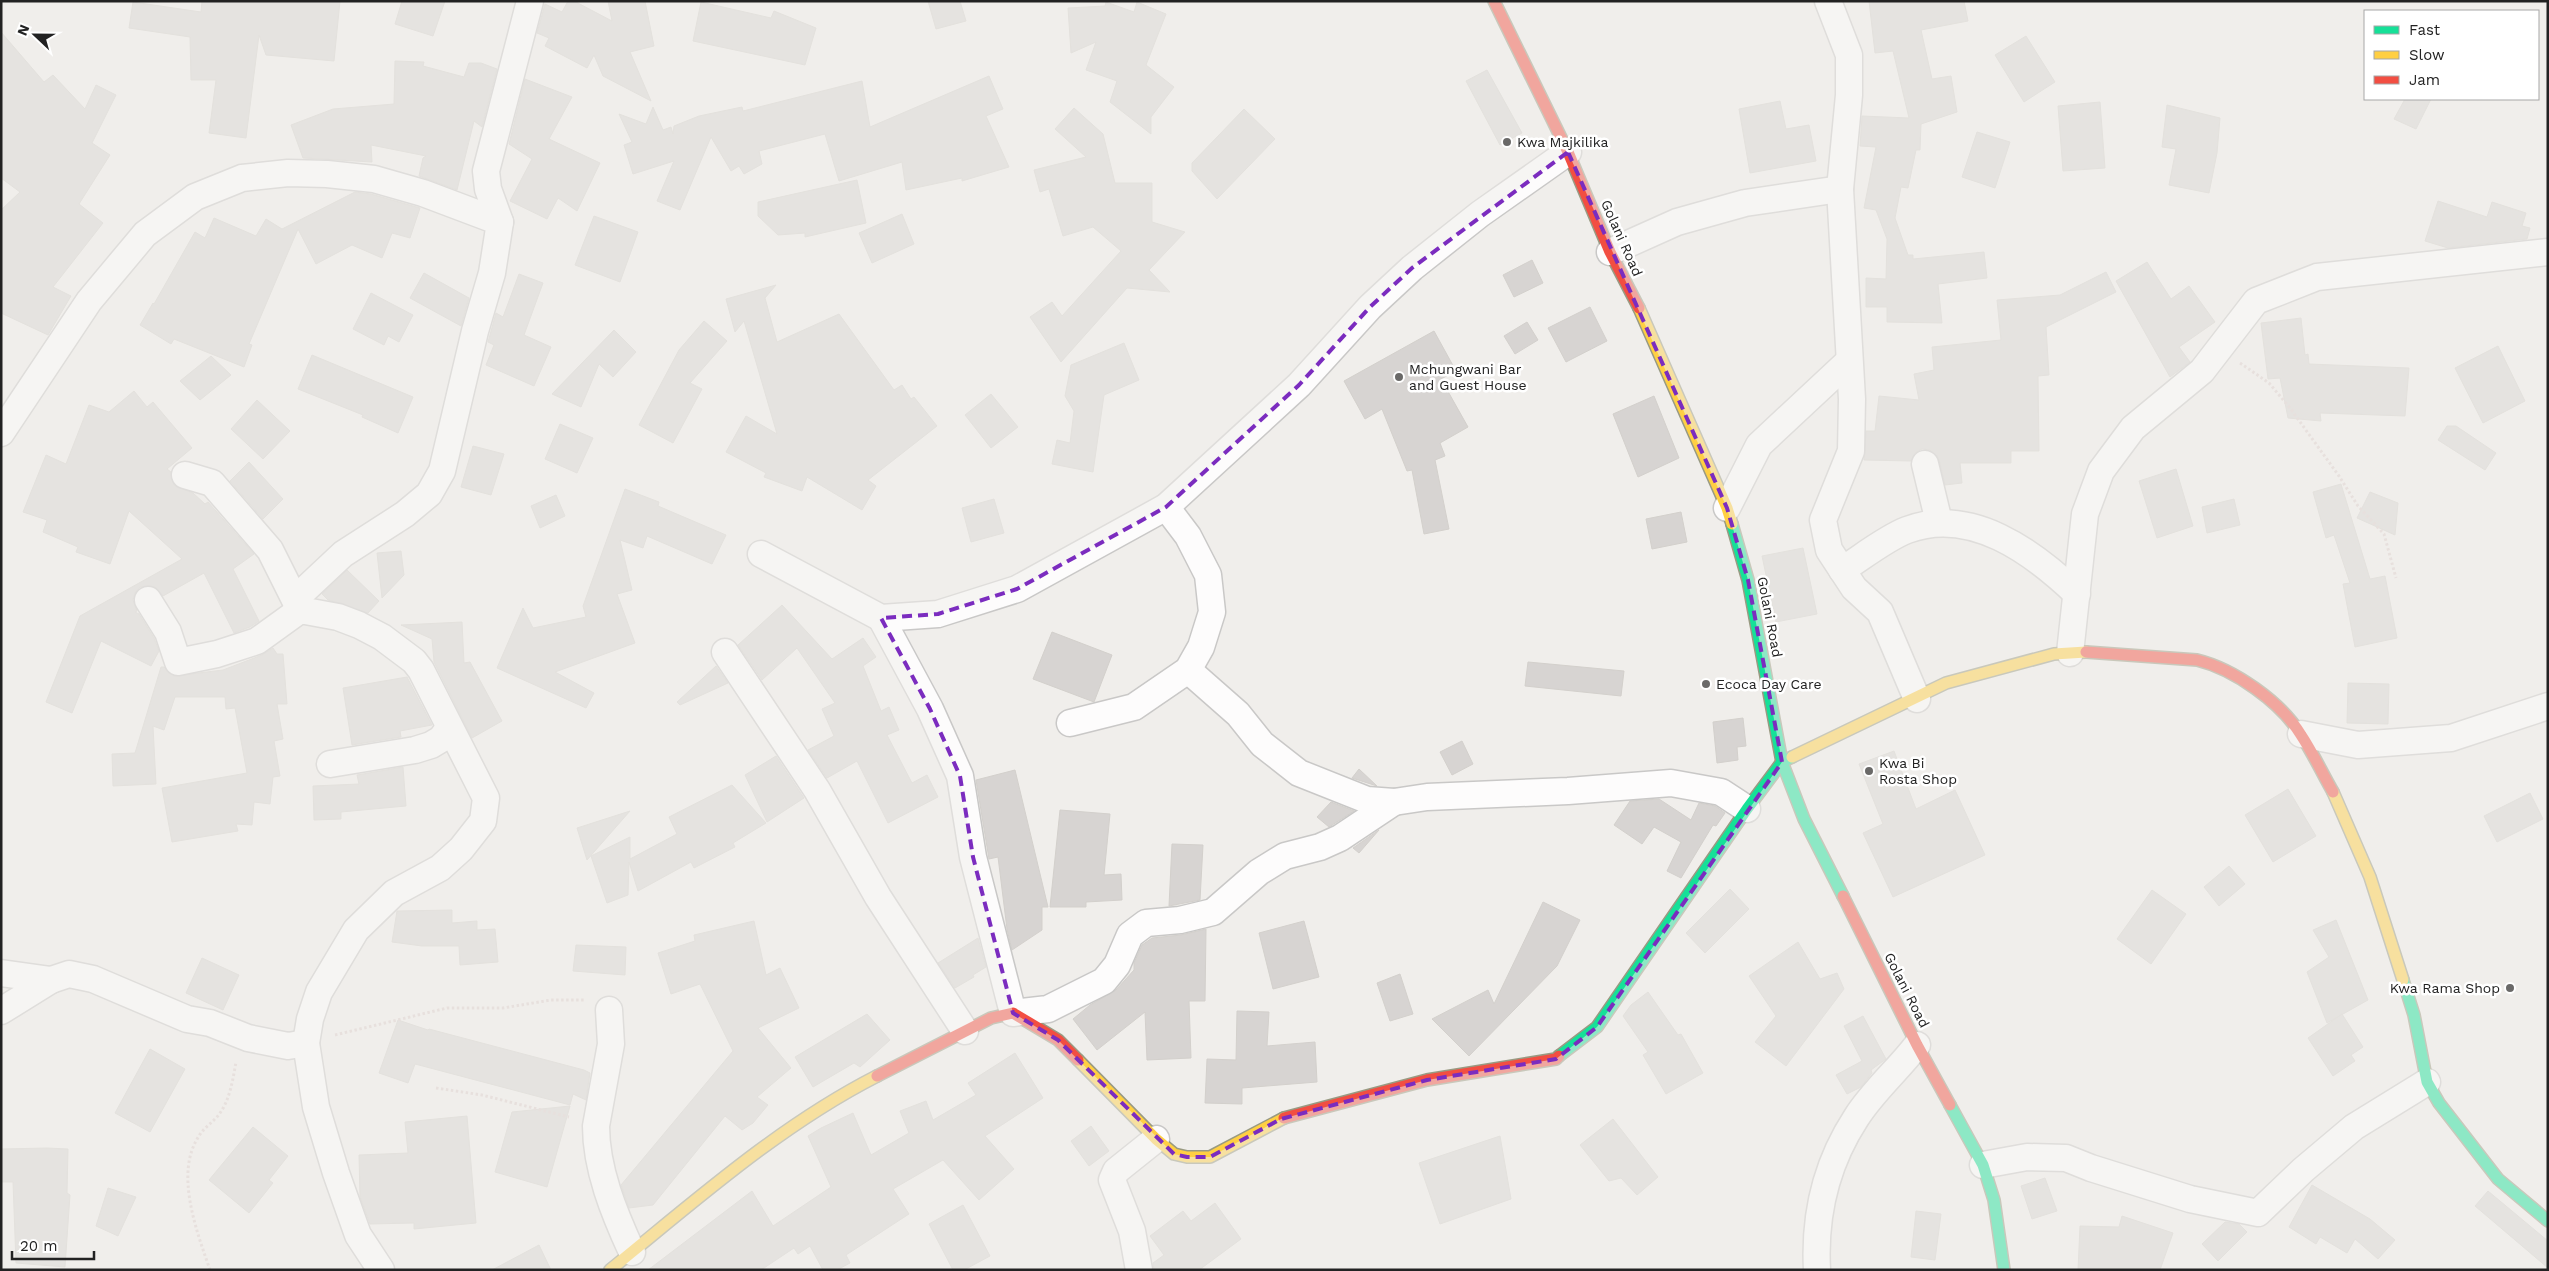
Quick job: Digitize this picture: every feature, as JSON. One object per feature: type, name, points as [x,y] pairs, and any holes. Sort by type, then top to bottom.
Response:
[{"type":"street","points":[[148,600],[168,632],[178,662],[217,654],[257,641],[297,605],[342,554],[405,514],[429,494],[442,471],[473,340],[492,273],[500,222],[488,189],[486,171],[530,1]]},
{"type":"street","name":"Golani Road","points":[[1494,1],[1568,152],[1610,252],[1652,334],[1727,508],[1748,580],[1782,762],[1804,819],[1917,1045],[1983,1165],[1994,1200],[2004,1270]]},
{"type":"street","points":[[1824,3],[1849,55],[1849,95],[1840,189],[1852,399],[1851,451],[1823,520],[1828,550],[1854,588],[1880,612],[1917,699]]},
{"type":"street","points":[[761,554],[881,618],[938,614],[1018,589],[1166,507],[1299,385],[1370,307],[1412,268],[1480,214],[1568,152]]},
{"type":"street","points":[[1,433],[89,301],[145,234],[195,197],[242,178],[288,172],[327,174],[374,179],[424,193],[500,222]]},
{"type":"street","points":[[1610,252],[1678,222],[1745,203],[1840,189]]},
{"type":"street","points":[[2070,653],[2085,514],[2101,471],[2133,428],[2202,370],[2256,301],[2317,277],[2548,252]]},
{"type":"street","points":[[1727,508],[1759,445],[1849,361]]},
{"type":"street","points":[[1925,464],[1939,522]]},
{"type":"street","points":[[185,475],[212,483],[270,550],[297,605],[358,625],[401,650],[421,670],[486,798],[483,821],[461,849],[440,868],[394,893],[356,930],[319,992],[310,1020],[306,1043],[316,1107],[336,1173],[358,1235],[381,1270]]},
{"type":"street","points":[[1070,723],[1134,706],[1188,670],[1201,647],[1212,612],[1208,576],[1188,536],[1166,507]]},
{"type":"street","points":[[1842,570],[1906,530],[1939,522],[1968,526],[2010,541],[2049,568],[2077,594]]},
{"type":"street","points":[[881,618],[930,709],[960,776],[973,857],[1013,1013],[1058,1040],[1156,1138],[1174,1154],[1187,1157],[1210,1157],[1281,1118],[1427,1080],[1556,1059],[1598,1027],[1747,809],[1782,762],[1917,699],[1946,683],[2054,654],[2070,653],[2197,660],[2214,664],[2249,684],[2285,714],[2301,734],[2333,793],[2370,877],[2414,1015],[2427,1082],[2439,1103],[2498,1179],[2548,1221]]},
{"type":"street","points":[[725,652],[817,790],[878,896],[965,1031]]},
{"type":"street","points":[[1188,670],[1238,714],[1262,744],[1299,773],[1367,800],[1394,802],[1427,797],[1552,792],[1671,783],[1722,792],[1747,809]]},
{"type":"street","points":[[2301,734],[2358,745],[2451,738],[2548,706]]},
{"type":"street","points":[[330,764],[415,750],[432,745],[441,739],[449,728]]},
{"type":"street","points":[[610,1270],[762,1148],[850,1090],[991,1018],[1013,1013],[1048,1009],[1104,981],[1117,965],[1130,935],[1146,923],[1180,920],[1213,912],[1259,872],[1285,856],[1320,847],[1340,838],[1394,802]]},
{"type":"street","points":[[1,974],[51,980]]},
{"type":"street","points":[[1,1011],[51,980],[69,974],[93,979],[187,1019],[210,1022],[240,1035],[288,1046],[306,1043]]},
{"type":"street","points":[[609,1010],[611,1044],[596,1126],[596,1139],[609,1195],[632,1252]]},
{"type":"street","points":[[1817,1270],[1815,1239],[1822,1196],[1833,1164],[1856,1118],[1917,1045]]},
{"type":"street","points":[[1983,1165],[2027,1157],[2066,1158],[2190,1199],[2258,1213],[2303,1170],[2354,1127],[2427,1082]]},
{"type":"street","points":[[1139,1270],[1132,1232],[1112,1180],[1116,1171],[1156,1138]]},
{"type":"path","points":[[2220,348],[2268,383],[2290,408],[2358,506],[2384,534],[2396,578]]},
{"type":"path","points":[[306,1043],[406,1017],[424,1016],[447,1008],[503,1008],[551,1000],[591,1000],[609,1010]]},
{"type":"path","points":[[210,1270],[198,1236],[189,1196],[188,1158],[199,1135],[221,1113],[231,1086],[240,1035]]},
{"type":"path","points":[[436,1088],[482,1095],[596,1126]]},
{"type":"highlighted area","points":[[1568,152],[1727,508],[1748,580],[1782,762],[1597,1027],[1556,1059],[1427,1080],[1281,1119],[1210,1157],[1187,1157],[1174,1154],[1156,1139],[1058,1040],[1013,1013],[973,857],[960,776],[930,709],[881,618],[938,614],[1017,589],[1166,507],[1299,385],[1370,307],[1412,268]]},
{"type":"building","points":[[202,1],[340,1],[334,61],[266,55],[259,35],[246,138],[209,133],[216,80],[191,80],[190,37],[129,28],[133,2],[201,12]]},
{"type":"building","points":[[402,1],[445,1],[433,36],[395,24]]},
{"type":"building","points":[[568,1],[574,1],[612,21],[608,1],[645,1],[654,46],[630,52],[651,101],[603,76],[594,55],[587,68],[545,46],[549,38],[537,33],[545,4],[562,12]]},
{"type":"building","points":[[928,1],[960,1],[966,21],[936,29]]},
{"type":"building","points":[[1869,1],[1964,1],[1968,21],[1921,30],[1932,79],[1951,76],[1957,112],[1921,124],[1920,150],[1916,150],[1908,188],[1901,187],[1895,218],[1908,255],[1913,255],[1913,259],[1984,252],[1987,278],[1938,284],[1942,323],[1887,322],[1887,307],[1866,307],[1866,278],[1886,279],[1887,239],[1876,210],[1864,208],[1876,147],[1860,146],[1862,116],[1909,118],[1893,51],[1875,53]]},
{"type":"building","points":[[701,2],[771,18],[774,11],[816,28],[805,65],[693,41]]},
{"type":"building","points":[[1106,2],[1134,12],[1137,2],[1166,14],[1146,65],[1174,87],[1151,117],[1151,134],[1110,102],[1117,81],[1086,70],[1096,42],[1071,53],[1068,8],[1105,6]]},
{"type":"building","points":[[1,32],[44,82],[53,75],[85,109],[96,85],[116,95],[92,143],[110,155],[79,204],[103,223],[53,287],[71,296],[48,335],[1,313],[1,210],[20,192],[1,178]]},
{"type":"building","points":[[2026,36],[2055,82],[2024,102],[1995,55]]},
{"type":"building","points":[[395,61],[424,62],[423,66],[464,77],[469,63],[481,63],[497,69],[482,127],[474,121],[457,190],[419,176],[423,158],[426,156],[371,145],[372,162],[303,158],[291,125],[333,109],[394,104]]},
{"type":"building","points":[[1487,70],[1522,133],[1500,145],[1466,81]]},
{"type":"building","points":[[989,76],[1003,109],[986,116],[1009,167],[962,181],[962,178],[906,190],[902,162],[839,181],[825,134],[759,151],[762,164],[744,174],[739,166],[731,171],[711,137],[680,210],[657,201],[674,161],[633,174],[624,145],[632,142],[619,114],[646,124],[653,107],[663,130],[671,127],[673,134],[674,126],[699,116],[742,107],[743,111],[862,81],[870,127]]},
{"type":"building","points":[[525,79],[572,97],[549,139],[600,163],[577,211],[558,198],[547,219],[510,201],[532,159],[509,144]]},
{"type":"building","points":[[2404,100],[2430,100],[2416,129],[2394,119]]},
{"type":"building","points":[[1780,101],[1786,129],[1809,125],[1816,161],[1750,173],[1739,109]]},
{"type":"building","points":[[2100,102],[2105,168],[2063,171],[2058,106]]},
{"type":"building","points":[[2167,105],[2220,118],[2217,153],[2209,193],[2169,185],[2176,149],[2162,147]]},
{"type":"building","points":[[1074,108],[1103,134],[1115,183],[1152,183],[1152,222],[1185,232],[1149,270],[1170,292],[1127,288],[1061,362],[1030,317],[1052,302],[1062,316],[1121,251],[1093,227],[1063,236],[1049,189],[1040,192],[1034,170],[1086,157],[1055,129]]},
{"type":"building","points":[[1244,109],[1275,139],[1217,199],[1192,171],[1192,163]]},
{"type":"building","points":[[1977,132],[2010,142],[1995,188],[1962,177]]},
{"type":"building","points":[[857,180],[866,223],[805,237],[805,233],[778,235],[758,216],[758,202]]},
{"type":"building","points":[[355,192],[371,194],[420,208],[410,238],[392,233],[382,258],[352,245],[316,264],[298,229],[249,344],[252,345],[244,367],[174,339],[171,344],[140,325],[195,232],[205,238],[214,218],[256,236],[266,219],[282,229]]},
{"type":"building","points":[[2438,201],[2487,217],[2492,202],[2526,213],[2522,226],[2530,228],[2527,239],[2448,248],[2425,241]]},
{"type":"building","points":[[902,214],[914,244],[872,263],[859,233]]},
{"type":"building","points":[[594,216],[638,232],[620,282],[575,265]]},
{"type":"building","points":[[1532,260],[1543,283],[1514,297],[1503,275]]},
{"type":"building","points":[[2147,262],[2171,299],[2189,286],[2215,322],[2179,347],[2190,362],[2170,377],[2116,281]]},
{"type":"building","points":[[2106,272],[2116,292],[2046,327],[2049,375],[2038,376],[2039,451],[2011,451],[2011,463],[1960,463],[1962,483],[1945,485],[1939,460],[1930,450],[1922,449],[1915,453],[1911,461],[1864,460],[1866,431],[1875,431],[1879,396],[1919,400],[1914,374],[1934,370],[1932,347],[2001,340],[1997,300],[2060,295]]},
{"type":"building","points":[[424,273],[469,298],[461,326],[410,298]]},
{"type":"building","points":[[519,274],[543,283],[524,335],[551,347],[534,386],[486,365],[494,345],[488,342],[496,313],[503,317]]},
{"type":"building","points":[[776,285],[765,298],[777,342],[839,314],[894,390],[902,385],[911,399],[914,397],[937,426],[868,480],[876,486],[862,510],[807,477],[802,491],[764,477],[766,473],[726,452],[746,416],[777,434],[744,321],[735,332],[726,299]]},
{"type":"building","points":[[371,293],[413,315],[399,342],[388,336],[384,345],[353,329]]},
{"type":"building","points":[[1590,307],[1607,341],[1566,362],[1548,328]]},
{"type":"building","points":[[2301,318],[2305,355],[2308,354],[2309,364],[2409,368],[2405,416],[2320,413],[2321,421],[2288,418],[2280,378],[2268,379],[2261,323]]},
{"type":"building","points":[[704,321],[727,341],[690,383],[702,389],[673,443],[639,425],[679,350]]},
{"type":"building","points":[[1527,322],[1538,340],[1515,354],[1504,336]]},
{"type":"building","points":[[614,330],[636,352],[613,377],[599,364],[581,407],[552,394]]},
{"type":"building","points":[[1434,331],[1456,371],[1441,379],[1468,427],[1440,443],[1445,456],[1435,460],[1449,529],[1424,534],[1412,470],[1407,471],[1382,409],[1365,419],[1344,381]]},
{"type":"building","points":[[1124,343],[1139,380],[1104,395],[1093,472],[1052,464],[1057,440],[1070,443],[1074,411],[1065,396],[1071,365]]},
{"type":"building","points":[[2498,346],[2525,401],[2483,423],[2455,368]]},
{"type":"building","points":[[312,355],[413,397],[398,433],[362,417],[363,415],[298,389]]},
{"type":"building","points":[[211,356],[231,375],[200,400],[180,381]]},
{"type":"building","points":[[134,391],[147,407],[153,402],[192,448],[167,469],[171,472],[174,485],[193,493],[205,504],[208,502],[254,554],[233,569],[259,621],[250,627],[234,633],[204,573],[163,596],[155,587],[140,587],[135,593],[133,600],[137,611],[135,612],[139,614],[154,638],[159,651],[151,666],[101,641],[72,713],[46,702],[80,616],[182,559],[129,511],[110,564],[76,552],[78,547],[43,532],[47,520],[23,512],[46,455],[66,464],[89,405],[109,412]]},
{"type":"building","points":[[991,394],[1018,427],[991,448],[965,415]]},
{"type":"building","points":[[1654,396],[1679,458],[1638,477],[1613,414]]},
{"type":"building","points":[[257,400],[290,431],[263,459],[231,429]]},
{"type":"building","points":[[560,424],[593,438],[577,473],[545,459]]},
{"type":"building","points":[[2447,426],[2456,426],[2496,453],[2485,470],[2438,440]]},
{"type":"building","points":[[473,446],[504,454],[491,495],[461,487]]},
{"type":"building","points":[[249,462],[283,499],[263,519],[230,481]]},
{"type":"building","points":[[2176,469],[2193,526],[2157,538],[2139,481]]},
{"type":"building","points":[[2341,484],[2370,579],[2385,576],[2397,638],[2355,647],[2343,584],[2350,583],[2334,535],[2326,538],[2313,492]]},
{"type":"building","points":[[625,489],[659,502],[658,506],[726,535],[712,564],[647,536],[643,548],[620,540],[632,590],[617,594],[635,643],[555,672],[594,693],[586,708],[497,668],[523,608],[533,628],[586,617],[583,606]]},
{"type":"building","points":[[2370,492],[2398,503],[2395,535],[2357,518]]},
{"type":"building","points":[[556,495],[565,516],[540,528],[531,506]]},
{"type":"building","points":[[994,499],[1004,533],[971,542],[962,508]]},
{"type":"building","points":[[2234,499],[2240,525],[2207,533],[2202,507]]},
{"type":"building","points":[[1681,512],[1687,542],[1652,549],[1646,519]]},
{"type":"building","points":[[1803,548],[1817,614],[1776,622],[1762,556]]},
{"type":"building","points":[[401,551],[404,575],[382,598],[377,553]]},
{"type":"building","points":[[347,570],[379,601],[368,613],[328,600],[322,594]]},
{"type":"building","points":[[782,605],[832,659],[863,638],[876,657],[863,666],[881,711],[889,707],[899,730],[887,735],[912,783],[927,775],[938,797],[888,823],[857,761],[827,778],[808,750],[834,736],[822,709],[835,703],[797,648],[762,680],[738,645]]},
{"type":"building","points":[[462,622],[464,663],[470,662],[502,721],[472,738],[434,662],[432,639],[401,625]]},
{"type":"building","points":[[1052,632],[1112,655],[1094,702],[1033,679]]},
{"type":"building","points":[[273,648],[277,654],[283,654],[287,704],[277,704],[283,739],[274,741],[280,776],[273,777],[270,804],[254,802],[252,825],[236,824],[238,831],[172,842],[162,788],[247,773],[235,708],[226,709],[225,697],[175,697],[164,730],[153,726],[156,784],[113,786],[112,754],[135,753],[161,667],[164,667],[174,676],[223,670],[262,655]]},
{"type":"building","points":[[1528,662],[1624,671],[1621,696],[1525,686]]},
{"type":"building","points":[[716,666],[728,683],[680,705],[677,702]]},
{"type":"building","points":[[407,677],[432,725],[400,731],[401,737],[352,745],[343,688]]},
{"type":"building","points":[[2348,683],[2389,684],[2388,724],[2347,723]]},
{"type":"building","points":[[1743,718],[1746,746],[1737,747],[1738,760],[1717,763],[1713,722]]},
{"type":"building","points":[[1462,741],[1473,764],[1452,775],[1440,752]]},
{"type":"building","points":[[1894,751],[1916,809],[1955,790],[1985,855],[1893,897],[1863,833],[1883,824],[1859,764]]},
{"type":"building","points":[[776,756],[804,798],[767,822],[745,775]]},
{"type":"building","points":[[403,767],[406,806],[341,812],[341,819],[314,820],[313,786],[359,784],[357,775]]},
{"type":"building","points":[[1359,769],[1377,786],[1352,778]]},
{"type":"building","points":[[1015,770],[1048,907],[1042,907],[1042,930],[1012,950],[1007,929],[998,857],[989,859],[976,780]]},
{"type":"building","points":[[732,785],[766,823],[733,843],[735,847],[694,868],[691,862],[638,891],[629,862],[628,895],[607,903],[591,856],[630,837],[630,859],[677,834],[669,817]]},
{"type":"building","points":[[2288,789],[2316,836],[2273,862],[2245,815]]},
{"type":"building","points":[[2530,793],[2543,819],[2497,842],[2484,816]]},
{"type":"building","points":[[1659,799],[1691,820],[1699,803],[1715,806],[1725,813],[1716,826],[1713,825],[1681,878],[1667,871],[1681,842],[1654,827],[1642,844],[1614,825],[1630,801]]},
{"type":"building","points":[[1331,802],[1354,811],[1329,827],[1317,817]]},
{"type":"building","points":[[1060,810],[1110,814],[1104,875],[1121,874],[1122,900],[1086,902],[1086,907],[1050,907]]},
{"type":"building","points":[[630,811],[587,860],[577,828]]},
{"type":"building","points":[[1379,830],[1359,853],[1353,848]]},
{"type":"building","points":[[1172,844],[1203,845],[1200,900],[1169,906]]},
{"type":"building","points":[[2229,866],[2245,884],[2219,906],[2204,887]]},
{"type":"building","points":[[1730,889],[1749,909],[1705,953],[1686,933]]},
{"type":"building","points":[[2152,890],[2186,914],[2151,964],[2117,939]]},
{"type":"building","points":[[1543,902],[1580,920],[1557,966],[1469,1056],[1432,1019],[1488,990],[1494,1004]]},
{"type":"building","points":[[452,910],[452,923],[477,921],[477,930],[495,929],[498,962],[460,965],[459,946],[422,946],[392,942],[397,911]]},
{"type":"building","points":[[2336,920],[2368,1000],[2327,1023],[2307,972],[2329,957],[2313,930]]},
{"type":"building","points":[[754,921],[766,975],[780,968],[799,1008],[758,1028],[791,1068],[757,1097],[768,1105],[753,1123],[742,1130],[725,1116],[653,1205],[629,1208],[621,1185],[733,1051],[700,984],[671,994],[658,953],[695,941],[694,935]]},
{"type":"building","points":[[1304,921],[1319,977],[1273,989],[1259,933]]},
{"type":"building","points":[[1206,929],[1205,1001],[1189,1001],[1191,1058],[1147,1060],[1145,1012],[1097,1050],[1073,1019],[1090,1005],[1116,990],[1134,970],[1134,963],[1142,945],[1152,938],[1181,935]]},
{"type":"building","points":[[978,938],[986,967],[973,975],[974,977],[955,988],[938,963]]},
{"type":"building","points":[[1798,942],[1820,979],[1837,973],[1844,989],[1786,1066],[1755,1042],[1776,1016],[1749,976]]},
{"type":"building","points":[[576,945],[626,947],[625,975],[573,971]]},
{"type":"building","points":[[202,958],[239,975],[223,1010],[186,993]]},
{"type":"building","points":[[1400,974],[1413,1014],[1390,1021],[1377,983]]},
{"type":"building","points":[[1648,992],[1678,1035],[1681,1034],[1703,1073],[1666,1094],[1643,1055],[1648,1052],[1623,1016],[1631,1005]]},
{"type":"building","points":[[1237,1011],[1269,1012],[1267,1046],[1315,1042],[1317,1082],[1242,1088],[1242,1104],[1205,1103],[1207,1059],[1236,1060]]},
{"type":"building","points":[[867,1014],[890,1040],[860,1067],[854,1063],[813,1087],[795,1057]]},
{"type":"building","points":[[2342,1014],[2363,1047],[2351,1055],[2355,1061],[2333,1076],[2308,1038]]},
{"type":"building","points":[[1863,1016],[1886,1059],[1871,1070],[1872,1073],[1861,1087],[1847,1094],[1836,1075],[1862,1061],[1844,1026]]},
{"type":"building","points":[[398,1020],[428,1030],[584,1070],[590,1073],[586,1100],[573,1094],[570,1105],[415,1064],[408,1083],[379,1073]]},
{"type":"building","points":[[150,1049],[185,1069],[150,1132],[115,1113]]},
{"type":"building","points":[[1015,1053],[1043,1098],[985,1136],[1014,1169],[979,1200],[943,1160],[893,1189],[909,1214],[846,1255],[850,1263],[837,1270],[823,1270],[810,1246],[798,1254],[794,1248],[761,1270],[648,1270],[752,1191],[773,1226],[831,1187],[808,1136],[821,1128],[853,1113],[871,1155],[909,1133],[900,1111],[926,1101],[933,1120],[976,1095],[968,1083]]},
{"type":"building","points":[[570,1106],[547,1187],[495,1172],[512,1112]]},
{"type":"building","points":[[467,1116],[476,1223],[414,1229],[414,1223],[370,1224],[360,1197],[359,1155],[408,1153],[405,1122]]},
{"type":"building","points":[[1613,1119],[1658,1177],[1637,1195],[1621,1178],[1609,1181],[1580,1145]]},
{"type":"building","points":[[1091,1126],[1109,1151],[1089,1166],[1071,1141]]},
{"type":"building","points":[[253,1127],[288,1156],[269,1180],[273,1183],[249,1213],[209,1180]]},
{"type":"building","points":[[1500,1136],[1511,1199],[1440,1224],[1419,1163]]},
{"type":"building","points":[[1,1149],[68,1149],[67,1193],[70,1195],[65,1267],[16,1263],[13,1182],[1,1182]]},
{"type":"building","points":[[2045,1178],[2057,1211],[2032,1219],[2021,1186]]},
{"type":"building","points":[[2312,1185],[2370,1219],[2395,1240],[2378,1259],[2355,1239],[2347,1253],[2320,1237],[2316,1244],[2289,1227]]},
{"type":"building","points":[[108,1188],[136,1197],[118,1236],[96,1226]]},
{"type":"building","points":[[2488,1191],[2548,1241],[2548,1268],[2475,1206]]},
{"type":"building","points":[[1215,1203],[1241,1239],[1199,1270],[1154,1270],[1153,1263],[1164,1255],[1150,1236],[1183,1211],[1191,1221]]},
{"type":"building","points":[[963,1205],[990,1256],[964,1270],[953,1270],[929,1224]]},
{"type":"building","points":[[1916,1211],[1941,1214],[1935,1260],[1911,1257]]},
{"type":"building","points":[[2122,1216],[2173,1233],[2160,1270],[2078,1270],[2080,1226],[2119,1227]]},
{"type":"building","points":[[2225,1222],[2239,1224],[2247,1232],[2218,1261],[2202,1244]]},
{"type":"building","points":[[539,1245],[551,1270],[492,1270]]},
{"type":"traffic: fast","points":[[1732,524],[1748,580],[1782,762],[1804,819],[1843,896]]},
{"type":"traffic: fast","points":[[1559,1056],[1597,1027],[1747,809],[1782,762],[1792,757]]},
{"type":"traffic: fast","points":[[2403,980],[2414,1015],[2427,1082],[2439,1103],[2498,1179],[2548,1221]]},
{"type":"traffic: fast","points":[[1950,1105],[1983,1165],[1994,1200],[2004,1270]]},
{"type":"traffic: slow","points":[[1639,308],[1727,508],[1732,524]]},
{"type":"traffic: slow","points":[[1792,757],[1946,683],[2054,654],[2086,652]]},
{"type":"traffic: slow","points":[[2333,792],[2370,877],[2403,980]]},
{"type":"traffic: slow","points":[[1078,1060],[1156,1139],[1174,1154],[1187,1157],[1210,1157],[1284,1118]]},
{"type":"traffic: slow","points":[[610,1270],[706,1191],[772,1141],[841,1096],[877,1076]]},
{"type":"traffic: jam","points":[[1494,1],[1568,152],[1610,252],[1639,308]]},
{"type":"traffic: jam","points":[[2086,652],[2197,660],[2211,664],[2241,679],[2269,699],[2292,723],[2310,749],[2333,792]]},
{"type":"traffic: jam","points":[[1843,896],[1917,1045],[1950,1105]]},
{"type":"traffic: jam","points":[[877,1076],[991,1018],[1013,1013],[1058,1040],[1078,1060]]},
{"type":"traffic: jam","points":[[1284,1118],[1427,1080],[1556,1059],[1559,1056]]},
{"type":"place","name":"Kwa Majkilika","points":[[1507,142]]},
{"type":"place","name":"Mchungwani Bar and Guest House","points":[[1399,377]]},
{"type":"place","name":"Ecoca Day Care","points":[[1706,684]]},
{"type":"place","name":"Kwa Bi Rosta Shop","points":[[1869,771]]},
{"type":"place","name":"Kwa Rama Shop","points":[[2510,988]]}]
